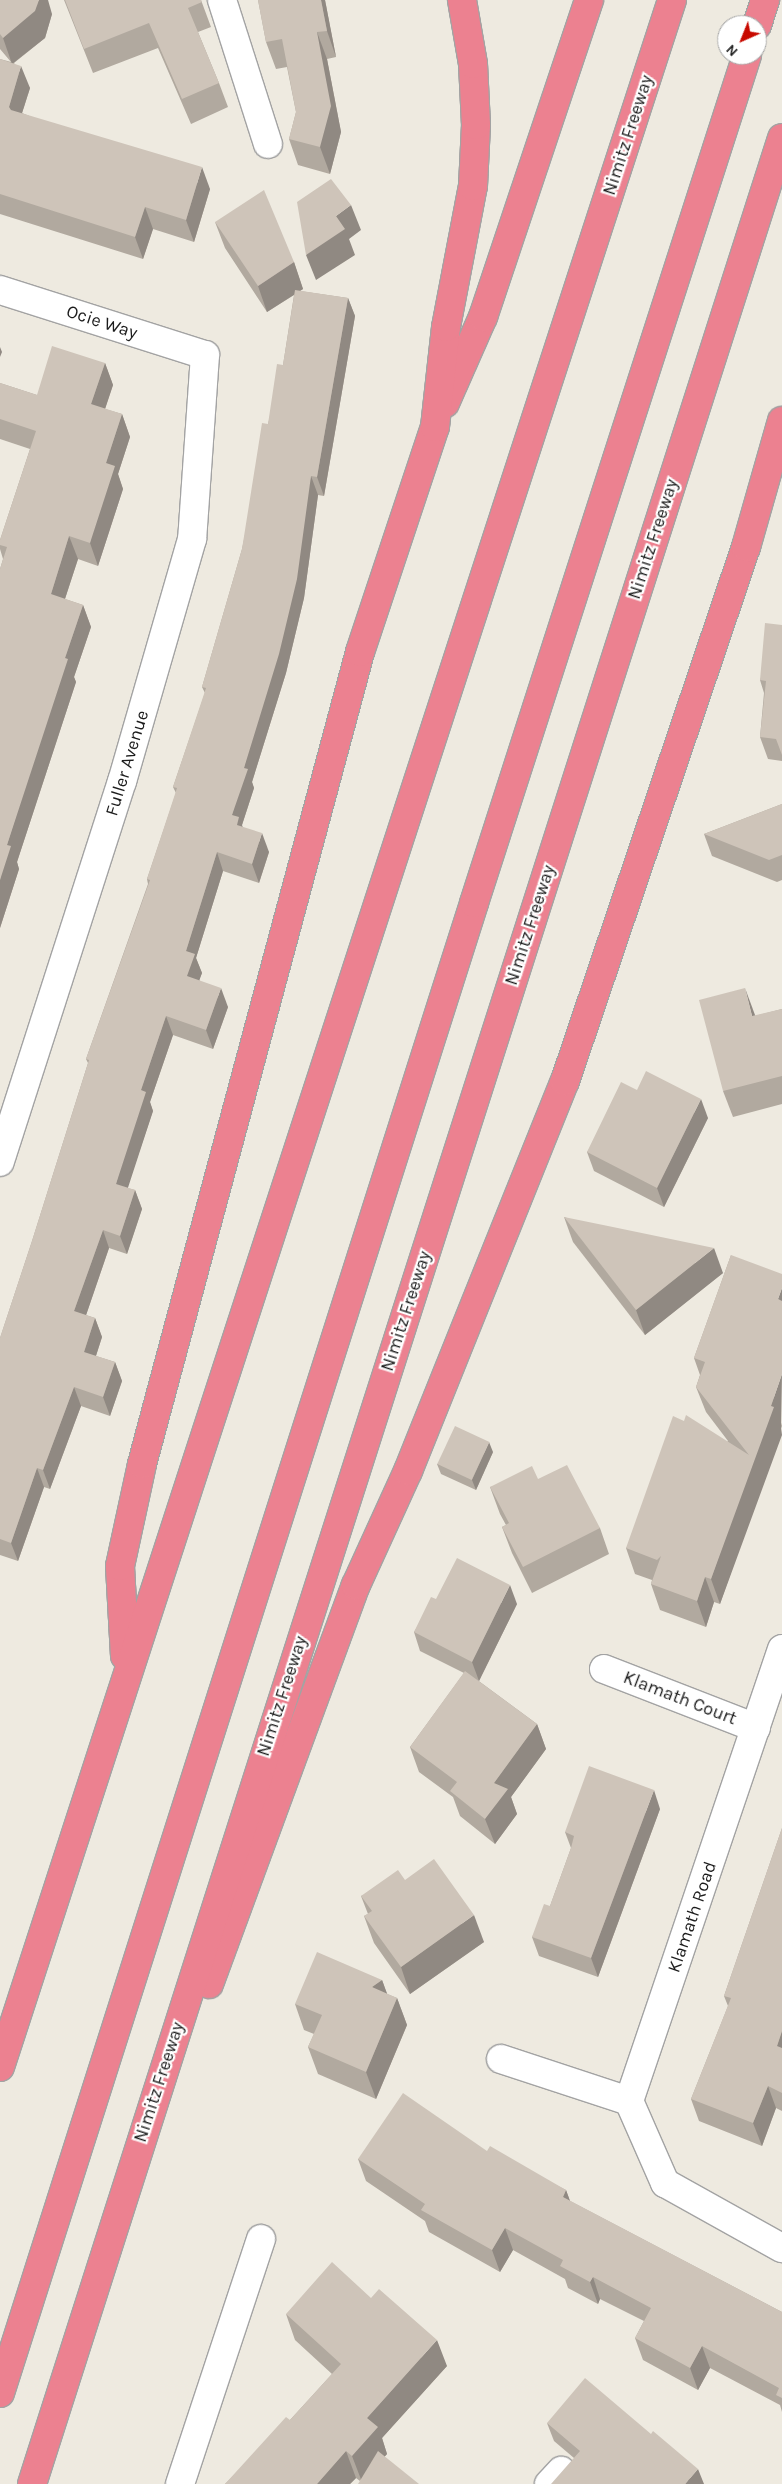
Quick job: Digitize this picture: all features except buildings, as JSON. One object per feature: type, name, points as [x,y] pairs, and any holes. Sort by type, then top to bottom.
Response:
[{"type":"highway","points":[[435,427],[446,327],[473,186],[476,125],[474,64],[462,0]]},
{"type":"highway","points":[[126,1672],[120,1566],[142,1464],[360,652],[435,427],[483,317],[589,0]]},
{"type":"highway","name":"Nimitz Freeway","points":[[0,2067],[126,1672],[672,0]]},
{"type":"highway","points":[[760,15],[765,0]]},
{"type":"highway","points":[[0,2393],[474,903],[744,65]]},
{"type":"highway","name":"Nimitz Freeway","points":[[32,2484],[69,2363],[782,138]]},
{"type":"highway","points":[[69,2363],[356,1585],[408,1471],[565,1081],[746,547],[782,421]]},
{"type":"highway","points":[[746,547],[782,487]]},
{"type":"street","points":[[222,0],[268,144]]},
{"type":"street","name":"Ocie Way","points":[[0,290],[205,355]]},
{"type":"street","name":"Fuller Avenue","points":[[0,1162],[122,781],[192,539],[205,355]]},
{"type":"street","name":"Klamath Road","points":[[629,2101],[782,1649]]},
{"type":"street","name":"Klamath Court","points":[[604,1669],[756,1728]]},
{"type":"street","points":[[501,2059],[629,2101],[665,2183],[782,2248]]},
{"type":"street","points":[[180,2484],[262,2239]]}]
